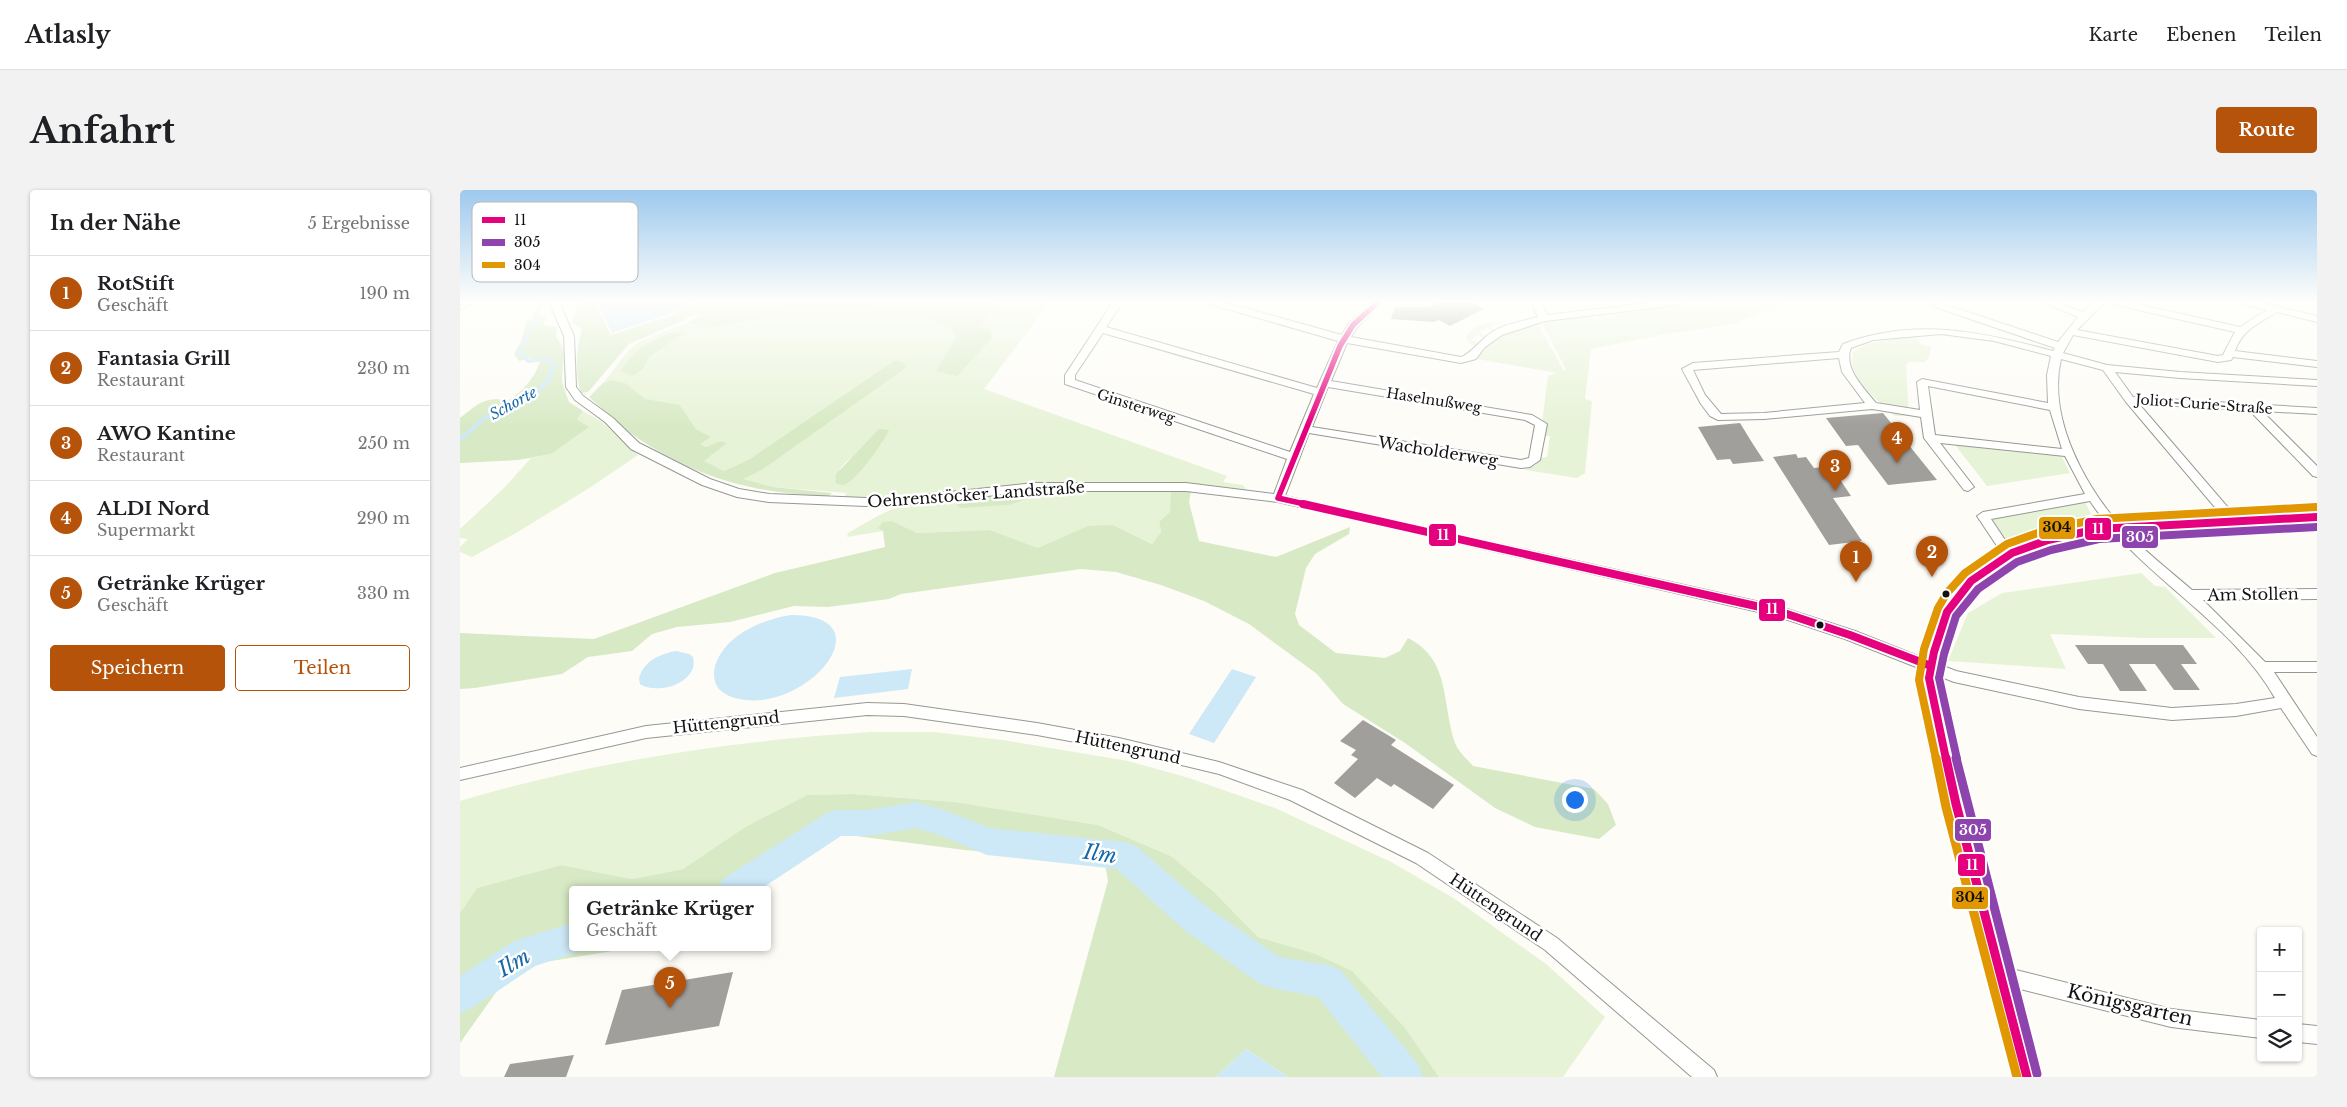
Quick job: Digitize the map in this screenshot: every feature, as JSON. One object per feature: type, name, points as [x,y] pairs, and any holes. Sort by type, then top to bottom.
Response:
[{"type":"street","name":"Oehrenstöcker Landstraße","points":[[569,343],[571,387],[579,398],[610,420],[635,446],[706,482],[737,493],[769,498],[866,502],[902,501],[1034,487],[1186,487],[1278,498],[1778,611],[1850,635],[1954,676],[2079,703],[2172,714],[2236,710],[2285,702]]},
{"type":"street","name":"Ginsterweg","points":[[1091,343],[1070,375],[1069,382],[1293,457]]},
{"type":"street","name":"Haselnußweg","points":[[1155,343],[1322,388],[1528,417],[1540,424]]},
{"type":"street","points":[[1278,498],[1293,457],[1342,343]]},
{"type":"street","points":[[1364,343],[1464,360],[1472,357],[1484,343]]},
{"type":"street","points":[[1854,343],[1848,346],[1843,355],[1847,372],[1872,406]]},
{"type":"street","points":[[2021,343],[2060,351],[2064,343]]},
{"type":"street","name":"Joliot-Curie-Straße","points":[[2041,343],[2107,368],[2317,383]]},
{"type":"street","points":[[2132,343],[2211,358],[2228,356],[2317,364]]},
{"type":"street","points":[[2233,343],[2228,356],[2234,371],[2245,379]]},
{"type":"street","name":"Am Stollen","points":[[2060,351],[2053,374],[2055,408],[2069,453],[2093,498],[2116,528],[2189,595],[2262,667],[2316,748]]},
{"type":"street","points":[[1843,355],[1687,368],[1697,389],[1718,417],[1764,416],[1872,406],[1927,414]]},
{"type":"street","name":"Joliot-Curie-Straße","points":[[2107,368],[2130,400],[2317,411]]},
{"type":"street","points":[[1968,487],[1930,438],[1922,382],[2055,408]]},
{"type":"street","points":[[2130,400],[2233,521]]},
{"type":"street","points":[[2252,407],[2317,473]]},
{"type":"street","name":"Wacholderweg","points":[[1305,429],[1526,464],[1534,460],[1540,424]]},
{"type":"street","points":[[1930,438],[2069,453]]},
{"type":"street","points":[[2012,553],[2001,543],[1984,516],[2093,498]]},
{"type":"street","points":[[2027,1077],[1943,750],[1930,688],[1931,666],[1947,612],[1955,599],[1972,581],[2012,553],[2074,532],[2317,517]]},
{"type":"street","name":"Am Stollen","points":[[2189,595],[2317,594]]},
{"type":"street","points":[[2262,667],[2317,667]]},
{"type":"street","name":"Hüttengrund","points":[[460,774],[646,732],[867,709],[904,710],[1037,729],[1165,754],[1219,768],[1296,795],[1422,858],[1551,944],[1708,1077]]},
{"type":"street","name":"Königsgarten","points":[[2000,974],[2171,1018],[2257,1029]]},
{"type":"street","points":[[2302,1033],[2317,1035]]},
{"type":"green space","points":[[520,343],[561,343],[564,357],[562,379],[564,388],[569,402],[583,411],[577,419],[589,427],[551,454],[518,460],[460,463],[460,418],[487,400],[509,400],[524,388],[540,362],[531,358],[519,361],[514,354]]},
{"type":"green space","points":[[578,343],[630,343],[588,392],[581,393],[577,361]]},
{"type":"green space","points":[[638,343],[1019,343],[984,389],[1227,476],[1223,482],[1243,485],[1248,491],[1159,484],[1044,483],[903,497],[845,499],[847,493],[773,487],[742,479],[762,470],[903,370],[907,365],[750,459],[724,471],[703,461],[726,443],[720,441],[706,447],[699,444],[711,437],[696,429],[680,405],[648,401],[638,396],[626,385],[617,381],[603,383],[629,350]],"holes":[[[883,442],[848,482],[835,483],[841,468],[853,456]]]},
{"type":"green space","points":[[649,343],[669,343],[649,357],[643,369],[632,376],[621,371],[630,358]]},
{"type":"green space","points":[[953,343],[987,343],[957,376],[936,371]]},
{"type":"green space","points":[[1490,343],[1549,343],[1564,371],[1566,370],[1553,343],[1619,343],[1591,349],[1585,399],[1592,401],[1585,473],[1577,478],[1525,470],[1536,465],[1539,458],[1547,457],[1550,436],[1543,436],[1542,423],[1548,376],[1557,373],[1477,359]]},
{"type":"green space","points":[[1868,343],[1921,343],[1931,346],[1929,358],[1924,362],[1909,362],[1906,365],[1909,416],[1895,416],[1865,388],[1854,371],[1852,362],[1853,352]]},
{"type":"green space","points":[[894,361],[901,361],[907,365],[903,370],[762,470],[743,479],[773,487],[832,493],[827,497],[753,488],[709,475],[687,466],[635,436],[589,397],[603,383],[611,380],[625,383],[645,399],[680,405],[696,429],[711,437],[700,444],[706,447],[720,441],[727,443],[704,461],[724,471],[750,459]]},
{"type":"green space","points":[[583,411],[602,422],[638,455],[591,487],[516,533],[472,557],[460,552],[460,547],[468,539],[460,538],[460,529],[505,487],[531,458],[551,454],[588,426],[577,419]]},
{"type":"green space","points":[[879,429],[889,430],[869,461],[848,483],[843,485],[835,483],[836,474]]},
{"type":"green space","points":[[1952,441],[2060,453],[2070,473],[1987,486]]},
{"type":"green space","points":[[1191,491],[1189,502],[1199,541],[1276,557],[1350,527],[1349,534],[1315,554],[1306,568],[1295,614],[1299,625],[1336,653],[1385,658],[1400,651],[1408,638],[1422,647],[1432,658],[1439,671],[1451,730],[1456,745],[1473,766],[1594,789],[1608,804],[1616,825],[1599,839],[1535,827],[1495,808],[1405,743],[1343,704],[1317,674],[1249,624],[1204,601],[1161,585],[1116,572],[1081,569],[901,594],[889,599],[828,607],[794,606],[730,622],[677,627],[652,634],[632,651],[588,657],[562,674],[460,689],[460,633],[594,639],[775,573],[885,547],[883,531],[878,528],[883,522],[892,521],[917,533],[990,530],[1038,548],[1088,526],[1113,525],[1152,544],[1161,532],[1159,522],[1170,512],[1171,492]]},
{"type":"green space","points":[[1050,492],[1171,492],[1171,512],[1159,522],[1161,532],[1152,544],[1113,525],[1063,538],[1038,548],[990,530],[917,533],[892,521],[883,531],[847,537],[848,533],[877,516],[909,504],[1043,496]]},
{"type":"green space","points":[[1050,492],[1008,505],[960,508],[953,500],[1009,493]]},
{"type":"green space","points":[[2085,502],[2091,514],[2090,517],[2077,520],[2075,517],[2070,517],[2072,521],[2004,542],[1991,519],[1997,516]]},
{"type":"green space","points":[[2141,573],[2155,586],[2165,587],[2216,638],[2145,638],[2050,634],[2066,669],[1948,661],[1968,613],[2002,593]]},
{"type":"green space","points":[[870,732],[933,732],[1003,740],[1128,761],[1189,778],[1275,808],[1391,862],[1455,899],[1546,964],[1605,1017],[1563,1077],[1439,1077],[1406,1029],[1313,953],[1258,937],[1214,892],[1171,856],[1098,825],[955,802],[853,794],[807,795],[745,827],[683,869],[632,879],[561,865],[477,888],[460,913],[460,801],[561,775],[663,755],[766,741]]},
{"type":"green space","points":[[853,794],[955,802],[1098,825],[1171,856],[1214,892],[1258,937],[1313,953],[1352,971],[1406,1029],[1439,1077],[1288,1077],[1246,1049],[1216,1077],[1054,1077],[1108,881],[1105,864],[965,850],[840,834],[761,886],[569,886],[569,951],[612,951],[514,967],[460,1043],[460,913],[477,888],[561,865],[632,879],[683,869],[745,827],[807,795]]},
{"type":"water","points":[[791,615],[819,619],[833,629],[836,644],[829,660],[814,676],[795,690],[771,698],[742,700],[731,697],[721,691],[714,677],[714,669],[720,655],[727,646],[756,625]]},
{"type":"water","points":[[676,651],[693,657],[693,666],[684,680],[666,687],[656,688],[640,684],[641,673],[648,663],[658,656]]},
{"type":"water","points":[[912,669],[908,689],[834,698],[840,677]]},
{"type":"water","points":[[1232,669],[1256,677],[1214,743],[1189,734]]},
{"type":"water","points":[[1246,1049],[1288,1077],[1216,1077]]},
{"type":"building","points":[[1883,413],[1937,480],[1888,485],[1858,445],[1846,446],[1826,418]]},
{"type":"building","points":[[1740,423],[1764,461],[1733,464],[1730,459],[1717,460],[1698,427]]},
{"type":"building","points":[[1796,454],[1798,458],[1806,457],[1814,468],[1831,466],[1851,496],[1833,498],[1862,541],[1829,545],[1773,457]]},
{"type":"building","points":[[2075,645],[2183,645],[2197,664],[2181,664],[2200,690],[2174,690],[2155,664],[2129,664],[2147,691],[2120,691],[2103,664],[2088,664]]},
{"type":"building","points":[[1363,720],[1396,740],[1391,745],[1454,785],[1433,809],[1394,784],[1391,787],[1377,778],[1355,798],[1334,783],[1358,759],[1351,755],[1356,750],[1340,741]]},
{"type":"building","points":[[733,972],[719,1026],[605,1045],[622,990]]},
{"type":"building","points":[[574,1055],[566,1077],[504,1077],[510,1064]]},
{"type":"waterway","name":"Schorte","points":[[460,439],[485,418],[510,404],[535,394],[547,382],[555,365],[547,359],[528,361],[520,352],[524,343]]},
{"type":"waterway","name":"Ilm","points":[[739,886],[836,823],[869,823],[916,815],[944,823],[987,841],[1125,856],[1195,918],[1272,972],[1328,982],[1405,1077]]},
{"type":"waterway","name":"Ilm","points":[[460,996],[526,952],[569,940]]},
{"type":"transit line","name":"11","points":[[1278,498],[1342,343]]},
{"type":"transit line","name":"11","points":[[1278,498],[1778,611],[1850,635],[1931,666]]},
{"type":"transit line","name":"304","points":[[2017,1077],[1946,807],[1919,680],[1924,649],[1938,608],[1947,593],[1965,573],[2007,544],[2046,530],[2097,519],[2316,507]]},
{"type":"transit line","name":"11","points":[[2027,1077],[1956,804],[1929,678],[1934,652],[1947,612],[1971,581],[2012,553],[2048,540],[2098,529],[2317,517]]},
{"type":"transit line","name":"305","points":[[2037,1074],[1966,802],[1939,678],[1944,654],[1956,616],[1978,589],[2017,562],[2051,550],[2099,539],[2317,527]]},
{"type":"place","name":"ALDI Nord","points":[[1897,463]]},
{"type":"place","name":"AWO Kantine","points":[[1835,491]]},
{"type":"place","name":"Fantasia Grill","points":[[1932,577]]},
{"type":"place","name":"RotStift","points":[[1856,582]]},
{"type":"place","name":"Getränke Krüger","points":[[670,1008]]}]
